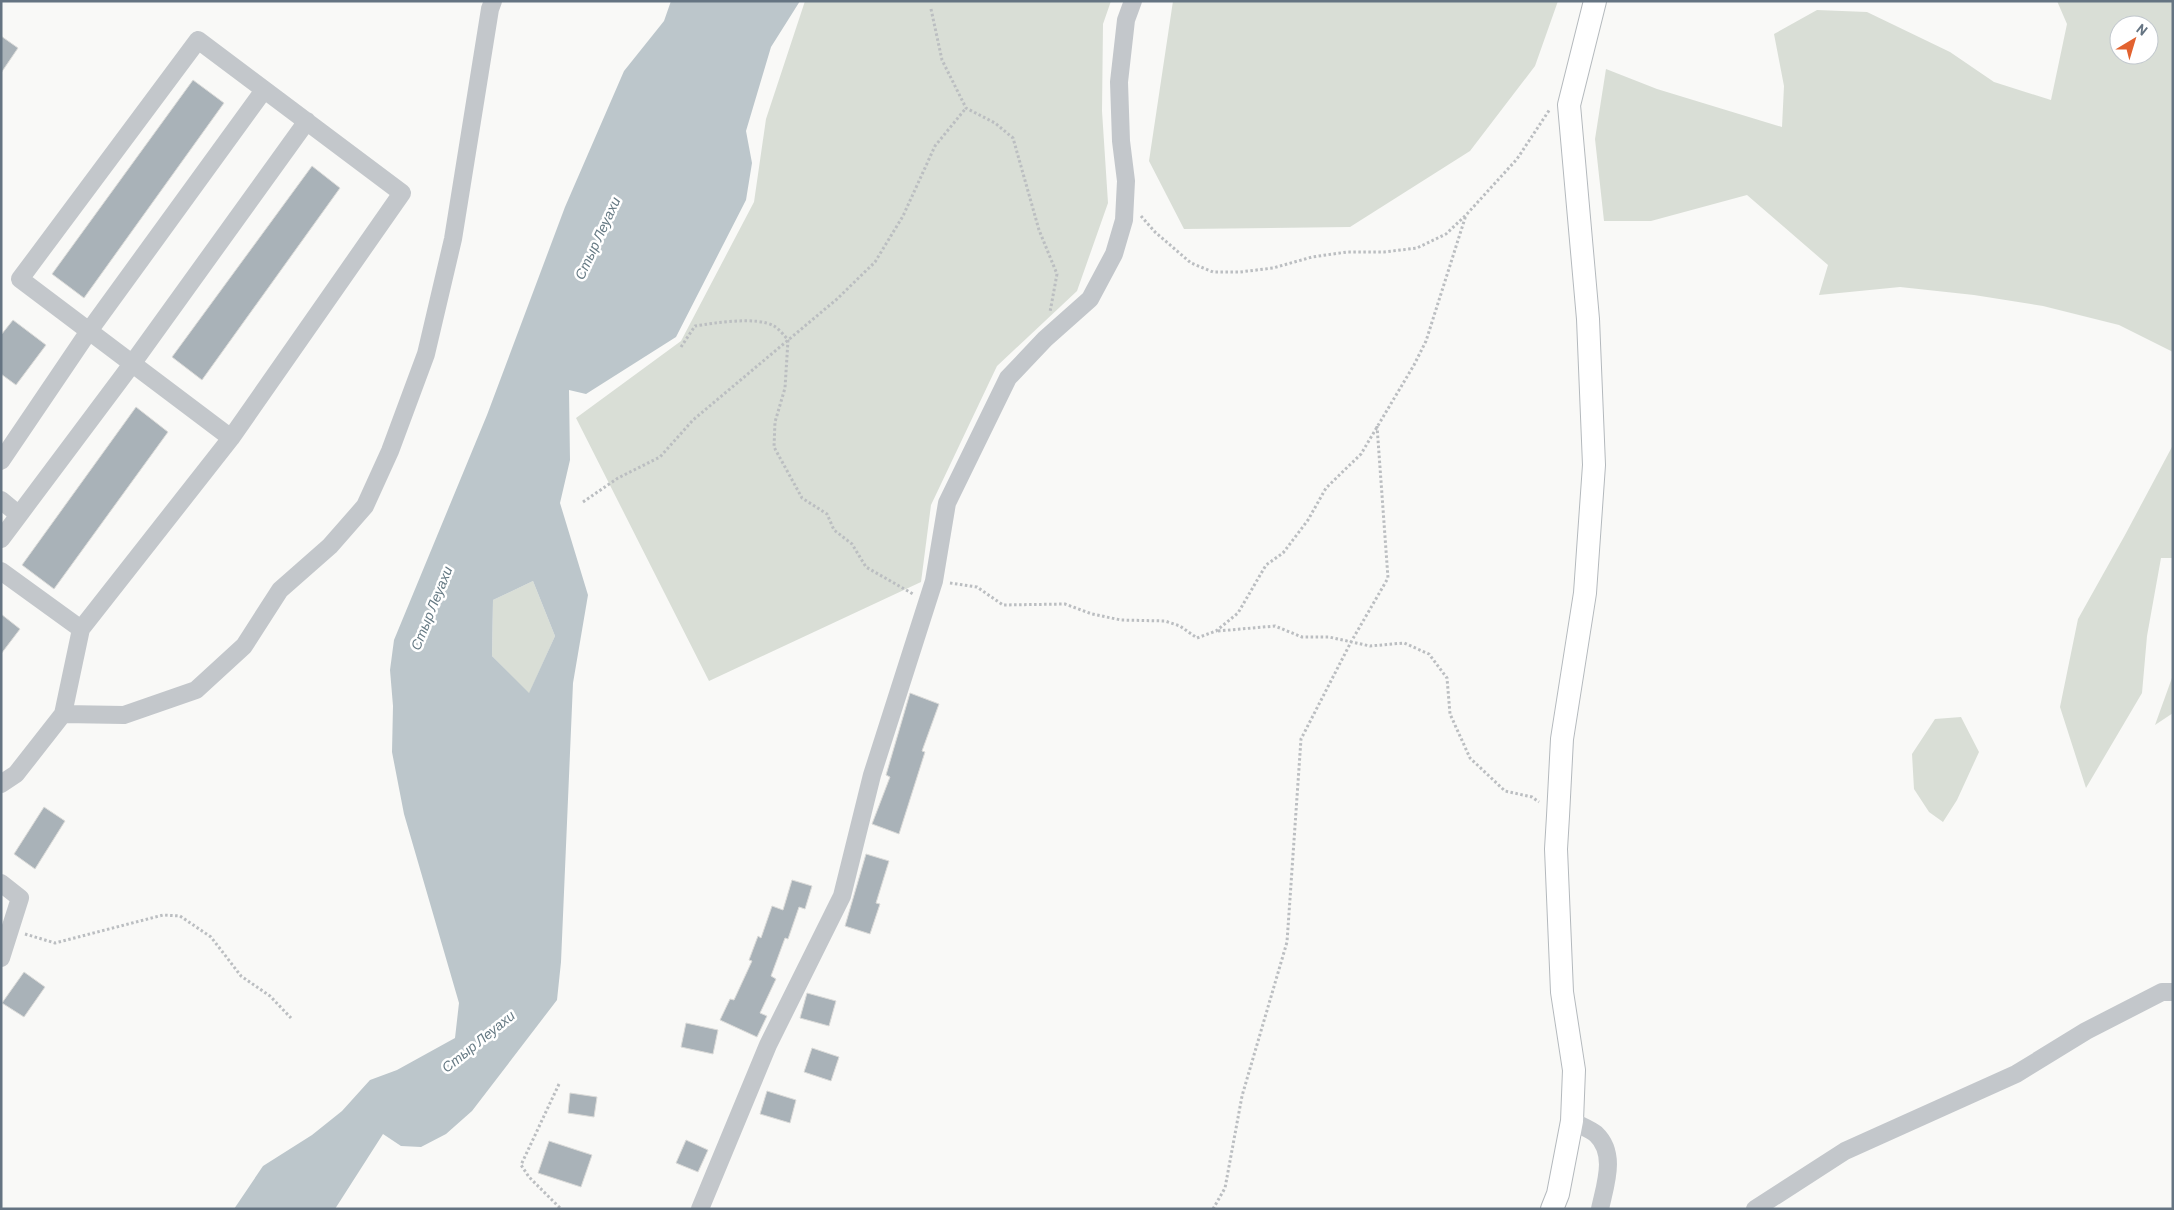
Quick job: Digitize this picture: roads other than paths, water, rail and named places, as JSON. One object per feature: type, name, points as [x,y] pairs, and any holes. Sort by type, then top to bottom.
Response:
[{"type":"main road","points":[[1552,1209],[1558,1194],[1572,1121],[1574,1070],[1562,992],[1556,849],[1562,739],[1585,593],[1594,465],[1588,319],[1569,105],[1594,1]]},
{"type":"street","points":[[63,714],[124,715],[196,690],[244,646],[280,590],[330,546],[365,506],[390,450],[426,354],[453,239],[493,1]]},
{"type":"street","points":[[700,1209],[768,1045],[842,896],[872,776],[934,580],[947,503],[1008,378],[1045,340],[1090,299],[1114,254],[1124,220],[1126,195],[1126,181],[1120,141],[1119,82],[1126,20],[1133,1]]},
{"type":"street","points":[[1,784],[16,774],[63,714],[81,629],[231,438],[402,193],[198,40],[20,279],[231,438]]},
{"type":"street","points":[[1,461],[89,331],[264,90]]},
{"type":"street","points":[[1,539],[132,364],[307,121]]},
{"type":"street","points":[[1,500],[19,515]]},
{"type":"street","points":[[1,571],[81,629]]},
{"type":"street","points":[[1,883],[20,898],[1,958]]},
{"type":"street","points":[[1755,1209],[1845,1151],[2016,1074],[2086,1031],[2162,992],[2173,992]]},
{"type":"street","points":[[1572,1121],[1596,1134],[1607,1152],[1608,1178],[1600,1209]]},
{"type":"water","name":"Стыр Леуахи","points":[[671,1],[800,1],[771,47],[746,131],[752,163],[746,200],[676,337],[586,394],[569,390],[570,460],[560,503],[588,595],[573,683],[561,962],[557,1000],[472,1111],[446,1134],[421,1147],[401,1146],[383,1134],[335,1209],[234,1209],[263,1166],[312,1135],[342,1111],[370,1080],[397,1070],[455,1038],[459,1003],[404,814],[392,752],[393,706],[390,670],[394,640],[487,415],[565,207],[624,71],[664,21]],"holes":[[[533,581],[555,636],[529,693],[492,656],[493,600]]]}]
